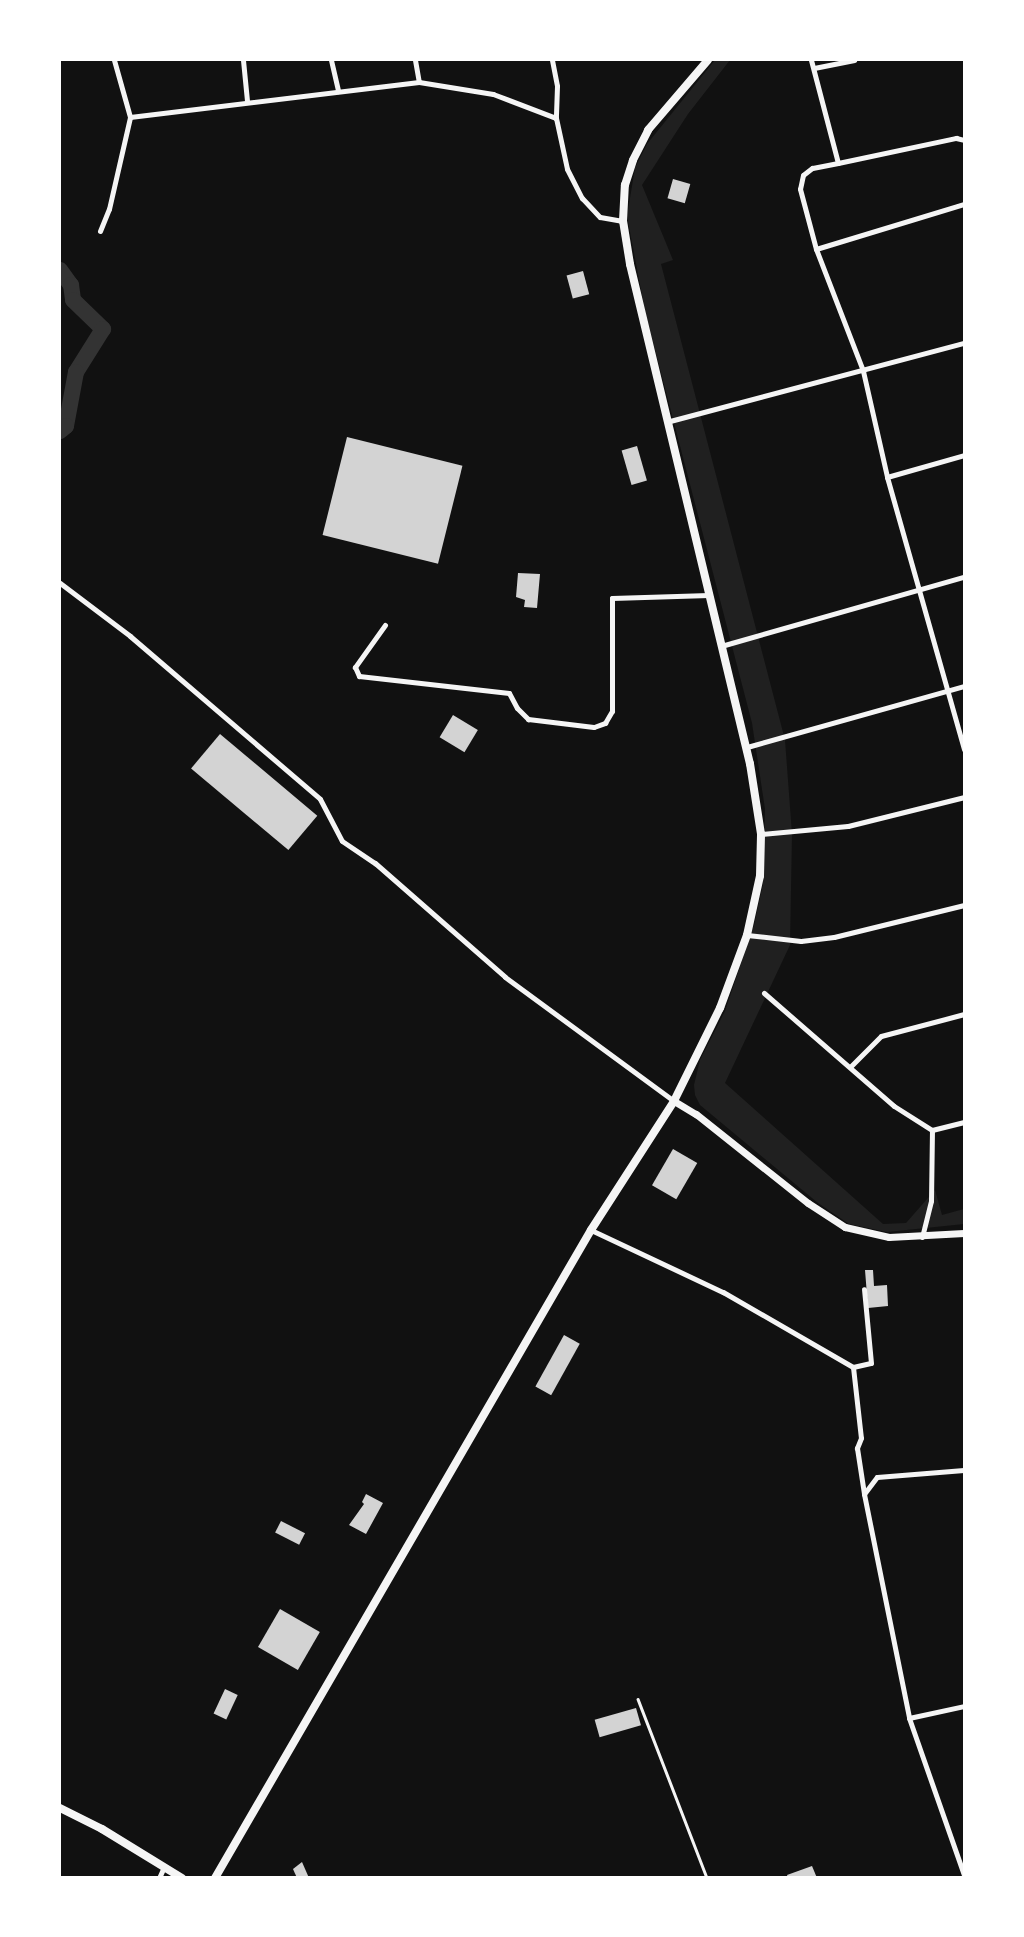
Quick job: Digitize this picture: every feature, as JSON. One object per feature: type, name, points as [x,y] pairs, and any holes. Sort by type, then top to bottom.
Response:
[{"type":"main road","points":[[215,1878],[591,1230],[674,1101],[720,1008],[747,935],[760,876],[761,834],[747,747],[630,264],[623,221],[625,185],[633,160],[648,130],[708,60]]},
{"type":"main road","points":[[60,1808],[182,1878]]},
{"type":"street","points":[[100,231],[109,209],[130,117],[114,60]]},
{"type":"street","points":[[243,60],[247,101]]},
{"type":"street","points":[[331,60],[338,91]]},
{"type":"street","points":[[415,60],[419,82]]},
{"type":"street","points":[[552,60],[557,86],[556,118],[567,169],[582,198],[600,217],[623,221]]},
{"type":"street","points":[[811,60],[838,163]]},
{"type":"street","points":[[814,68],[854,60]]},
{"type":"street","points":[[130,117],[419,82],[493,94],[556,118]]},
{"type":"street","points":[[964,140],[956,138],[812,168],[803,175],[800,189],[816,249],[863,371],[887,477],[964,749]]},
{"type":"street","points":[[816,249],[964,204]]},
{"type":"street","points":[[670,421],[964,343]]},
{"type":"street","points":[[887,477],[964,455]]},
{"type":"street","points":[[721,646],[964,577]]},
{"type":"street","points":[[60,583],[130,636],[320,799],[342,841],[375,863],[505,977],[674,1101],[696,1114],[808,1203],[845,1227],[871,1235],[922,1237],[964,1233]]},
{"type":"street","points":[[385,625],[355,667],[359,676],[509,693],[517,708],[528,719],[594,727],[605,723],[612,711],[612,598],[709,595]]},
{"type":"street","points":[[747,747],[964,686]]},
{"type":"street","points":[[761,834],[848,826],[964,797]]},
{"type":"street","points":[[747,935],[801,941],[834,937],[964,905]]},
{"type":"street","points":[[764,993],[894,1106],[932,1130],[964,1122]]},
{"type":"street","points":[[851,1066],[881,1036],[964,1014]]},
{"type":"street","points":[[922,1237],[931,1201],[932,1130]]},
{"type":"street","points":[[591,1230],[723,1292],[853,1367],[871,1363],[864,1289]]},
{"type":"street","points":[[853,1367],[864,1494],[909,1718],[964,1875]]},
{"type":"street","points":[[864,1494],[877,1477],[964,1470]]},
{"type":"street","points":[[909,1718],[964,1706]]},
{"type":"street","points":[[159,1878],[164,1867]]},
{"type":"lane","points":[[638,1699],[707,1878]]},
{"type":"shaded area","points":[[715,60],[730,60],[688,114],[642,185],[673,260],[661,264],[785,740],[792,834],[790,945],[725,1083],[883,1224],[906,1223],[935,1190],[942,1215],[964,1209],[964,1224],[887,1232],[849,1224],[818,1203],[700,1105],[695,1095],[694,1085],[700,1060],[725,1011],[754,925],[763,884],[765,809],[752,723],[645,311],[627,216],[635,168],[647,144]]},
{"type":"building","points":[[673,179],[690,184],[685,203],[667,198]]},
{"type":"building","points":[[583,271],[589,294],[573,299],[567,275]]},
{"type":"building","points":[[347,437],[462,466],[438,564],[323,535]]},
{"type":"building","points":[[637,446],[647,481],[632,485],[622,450]]},
{"type":"building","points":[[518,573],[540,574],[537,608],[524,607],[525,600],[516,597]]},
{"type":"building","points":[[453,715],[478,730],[464,752],[440,737]]},
{"type":"building","points":[[220,734],[317,816],[288,850],[191,768]]},
{"type":"building","points":[[673,1149],[697,1163],[676,1199],[652,1185]]},
{"type":"building","points":[[865,1270],[873,1270],[874,1286],[887,1285],[888,1306],[868,1308]]},
{"type":"building","points":[[564,1335],[580,1344],[551,1395],[535,1387]]},
{"type":"building","points":[[366,1494],[383,1503],[366,1534],[349,1525],[364,1504],[362,1502]]},
{"type":"building","points":[[281,1521],[305,1533],[299,1545],[275,1533]]},
{"type":"building","points":[[280,1609],[320,1632],[298,1670],[258,1647]]},
{"type":"building","points":[[225,1689],[238,1695],[226,1719],[214,1713]]},
{"type":"building","points":[[636,1708],[641,1725],[600,1737],[595,1720]]},
{"type":"building","points":[[302,1862],[309,1878],[297,1878],[293,1869]]},
{"type":"building","points":[[812,1866],[817,1878],[788,1878],[787,1875]]},
{"type":"waterway","points":[[60,270],[71,285],[73,300],[103,329],[76,372],[66,426],[60,431]]}]
